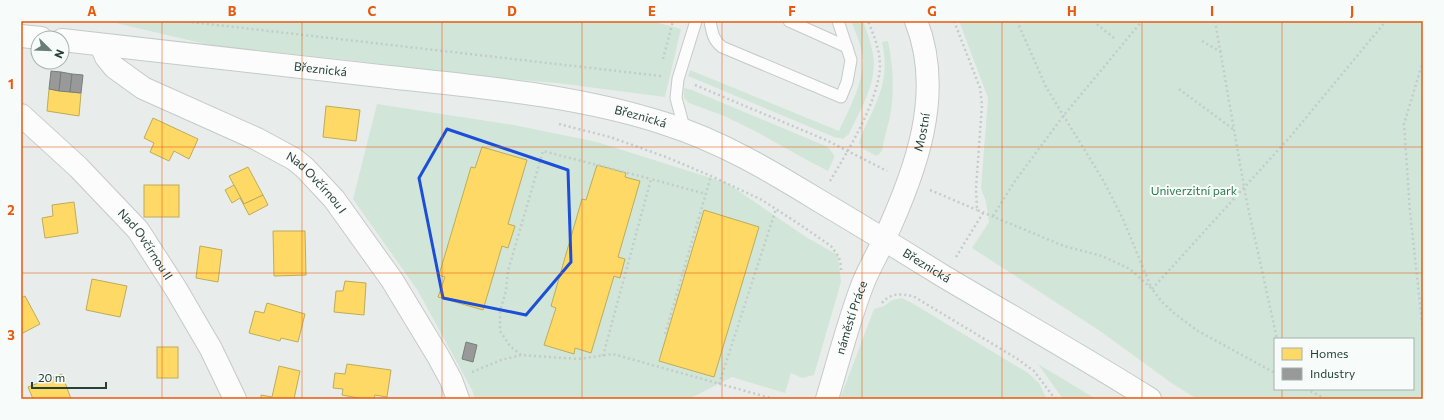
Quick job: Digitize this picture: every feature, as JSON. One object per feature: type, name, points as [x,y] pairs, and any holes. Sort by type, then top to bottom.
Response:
[{"type":"street","name":"Mostní","points":[[885,239],[909,181],[921,140],[926,115],[928,74],[916,21]]},
{"type":"street","name":"Březnická","points":[[70,41],[433,82],[533,95],[635,114],[708,139],[762,167],[1091,362],[1150,399]]},
{"type":"street","name":"Nad Ovčírnou I","points":[[101,45],[106,57],[113,66],[143,88],[257,139],[294,159],[305,168],[334,199],[388,275],[438,356],[454,390]]},
{"type":"street","name":"Nad Ovčírnou II","points":[[21,116],[78,167],[138,230],[184,302],[211,350],[235,399]]},
{"type":"street","name":"náměstí Práce","points":[[827,399],[862,285],[885,239]]},
{"type":"lane","points":[[685,131],[676,98],[678,79],[696,21]]},
{"type":"lane","points":[[710,21],[712,35],[716,42],[722,47],[840,97],[850,71],[851,60],[838,21]]},
{"type":"lane","points":[[790,21],[847,47]]},
{"type":"path","points":[[182,21],[659,75],[696,85],[819,137],[848,152],[867,110],[878,80],[880,66],[878,49],[868,21]]},
{"type":"path","points":[[662,62],[673,21]]},
{"type":"path","points":[[955,21],[980,88],[982,105],[976,181],[976,210],[1064,246],[1102,256],[1130,269],[1152,289],[1166,306],[1198,331],[1274,372]]},
{"type":"path","points":[[1017,21],[1046,88],[1103,180],[1123,219],[1152,289]]},
{"type":"path","points":[[1093,21],[1114,38]]},
{"type":"path","points":[[993,216],[1015,181],[1064,115],[1142,21]]},
{"type":"path","points":[[1215,21],[1244,189],[1277,338]]},
{"type":"path","points":[[1152,289],[1290,137],[1386,21]]},
{"type":"path","points":[[1202,41],[1220,52]]},
{"type":"path","points":[[1423,62],[1404,124],[1410,212],[1423,332]]},
{"type":"path","points":[[659,75],[661,69]]},
{"type":"path","points":[[1179,89],[1234,129]]},
{"type":"path","points":[[552,123],[610,137],[711,176],[762,200],[832,246],[839,256],[842,266],[841,272]]},
{"type":"path","points":[[522,355],[510,346],[500,331],[500,311],[506,291],[508,271],[543,151],[651,178],[706,194]]},
{"type":"path","points":[[665,334],[711,176]]},
{"type":"path","points":[[603,356],[651,178]]},
{"type":"path","points":[[719,384],[776,209]]},
{"type":"path","points":[[881,305],[887,298],[898,293],[913,296],[1016,358],[1034,371],[1055,399]]},
{"type":"path","points":[[454,390],[500,360],[522,355],[578,359],[613,354],[774,399]]},
{"type":"path","points":[[1308,390],[1326,399]]},
{"type":"highlighted area","points":[[447,129],[568,170],[571,262],[526,315],[443,298],[419,178]]},
{"type":"green space","points":[[107,21],[652,21],[681,29],[665,97],[557,83],[484,77],[349,60],[214,46]]},
{"type":"green space","points":[[851,21],[863,21],[871,46],[874,64],[871,85],[863,106],[849,134],[843,139],[834,137],[688,76],[690,70],[839,131],[855,96],[861,78],[863,60]]},
{"type":"green space","name":"Univerzitní park","points":[[959,21],[1423,21],[1423,399],[1197,399],[1170,382],[1100,331],[972,248],[989,222],[986,202],[981,188],[988,98]]},
{"type":"green space","points":[[888,41],[893,79],[892,107],[882,151],[876,156],[862,148],[859,143],[881,88],[885,65],[882,42]]},
{"type":"green space","points":[[684,88],[828,147],[834,155],[834,158],[828,171],[753,130],[724,116],[689,103],[684,98]]},
{"type":"green space","points":[[377,104],[514,125],[597,142],[727,183],[806,237],[838,255],[841,282],[814,375],[802,378],[791,373],[785,393],[732,377],[693,397],[692,399],[475,399],[472,390],[418,291],[353,199]]},
{"type":"green space","points":[[902,298],[1028,373],[1039,383],[1047,399],[840,399],[874,309],[884,306],[892,300]]},
{"type":"green space","points":[[1038,364],[1096,399],[1063,399]]},
{"type":"building: Homes","points":[[49,89],[81,93],[79,116],[47,111]]},
{"type":"building: Homes","points":[[326,106],[360,110],[356,141],[323,137]]},
{"type":"building: Homes","points":[[153,118],[198,139],[189,159],[174,151],[169,161],[150,152],[154,143],[144,138]]},
{"type":"building: Homes","points":[[482,147],[527,160],[508,224],[515,226],[508,248],[502,246],[483,310],[438,297],[445,277],[439,275],[471,167],[475,168]]},
{"type":"building: Homes","points":[[597,165],[626,173],[625,177],[640,181],[618,257],[625,259],[620,278],[614,276],[591,353],[575,348],[574,354],[544,345],[556,308],[551,306],[582,199],[586,200]]},
{"type":"building: Homes","points":[[248,167],[263,195],[244,204],[229,176]]},
{"type":"building: Homes","points":[[144,185],[179,185],[179,217],[144,217]]},
{"type":"building: Homes","points":[[234,185],[244,204],[263,195],[268,205],[249,215],[240,198],[232,203],[225,190]]},
{"type":"building: Homes","points":[[74,202],[78,233],[45,238],[42,218],[53,216],[52,205]]},
{"type":"building: Homes","points":[[704,210],[759,227],[714,377],[659,361]]},
{"type":"building: Homes","points":[[273,231],[305,231],[306,275],[274,276]]},
{"type":"building: Homes","points":[[200,246],[222,250],[218,282],[196,278]]},
{"type":"building: Homes","points":[[92,279],[127,286],[120,317],[86,310]]},
{"type":"building: Homes","points":[[345,281],[366,283],[364,315],[334,312],[336,291],[343,291]]},
{"type":"building: Homes","points":[[25,296],[40,324],[21,334],[21,298]]},
{"type":"building: Homes","points":[[267,303],[305,314],[298,342],[281,338],[280,341],[249,333],[255,311],[264,313]]},
{"type":"building: Homes","points":[[157,347],[178,347],[178,378],[157,378]]},
{"type":"building: Homes","points":[[347,364],[391,370],[387,397],[375,395],[374,399],[364,399],[342,395],[343,389],[333,388],[335,373],[345,374]]},
{"type":"building: Homes","points":[[279,366],[300,371],[294,399],[261,399],[261,395],[272,397]]},
{"type":"building: Homes","points":[[62,374],[71,399],[33,399],[28,387]]},
{"type":"building: Industry","points":[[51,71],[61,72],[59,91],[49,89]]},
{"type":"building: Industry","points":[[61,72],[72,74],[70,92],[59,91]]},
{"type":"building: Industry","points":[[72,74],[83,75],[81,93],[70,92]]},
{"type":"building: Industry","points":[[466,342],[477,345],[473,362],[462,359]]}]
